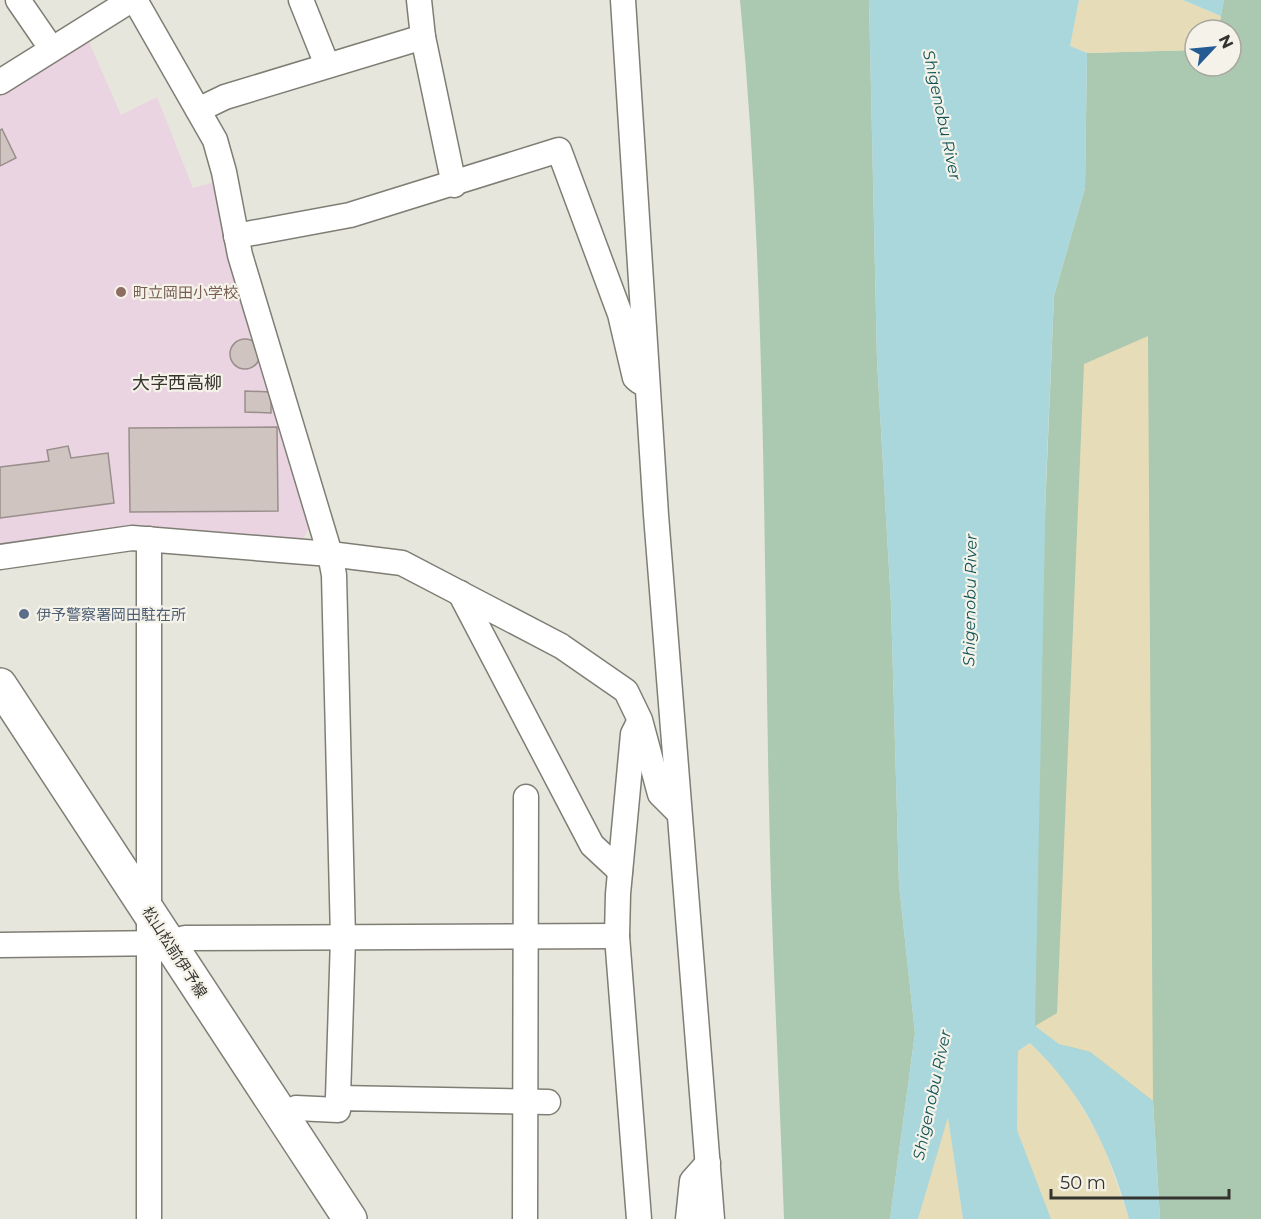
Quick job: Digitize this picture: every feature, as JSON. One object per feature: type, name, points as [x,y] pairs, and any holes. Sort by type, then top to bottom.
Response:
[{"type":"main road","name":"松山松前伊予線","points":[[0,685],[155,933],[282,1115],[350,1219]]},
{"type":"street","points":[[18,0],[51,48]]},
{"type":"street","points":[[0,82],[51,48],[133,0],[215,141],[224,172],[236,236],[330,554],[334,576],[343,938],[338,1110],[296,1108],[282,1115]]},
{"type":"street","points":[[301,0],[327,65]]},
{"type":"street","points":[[419,0],[423,37],[454,184]]},
{"type":"street","points":[[623,0],[678,812],[712,1219]]},
{"type":"street","points":[[198,110],[225,97],[423,37]]},
{"type":"street","points":[[236,236],[351,215],[559,150],[620,314],[635,378],[648,390]]},
{"type":"street","points":[[0,557],[132,538],[330,554],[402,563],[561,646],[626,691],[640,720],[660,794],[678,812]]},
{"type":"street","points":[[149,539],[155,933],[149,1219]]},
{"type":"street","points":[[460,593],[592,845],[620,871]]},
{"type":"street","points":[[639,1219],[617,936],[620,871],[633,734],[640,720]]},
{"type":"street","points":[[525,1219],[537,1101],[526,938],[526,796]]},
{"type":"street","points":[[0,945],[155,933],[185,938],[617,936]]},
{"type":"street","points":[[338,1098],[537,1101]]},
{"type":"street","points":[[688,1219],[692,1181],[708,1163]]},
{"type":"shaded area","name":"町立岡田小学校","points":[[86,35],[121,115],[157,97],[193,188],[215,182],[313,522],[302,541],[0,547],[0,91]]},
{"type":"green space","points":[[740,0],[869,0],[877,360],[891,604],[899,884],[915,1033],[890,1219],[784,1219],[770,851],[760,319],[749,106]]},
{"type":"green space","points":[[1224,0],[1261,0],[1261,1219],[1160,1219],[1153,1101],[1035,1026],[1031,850],[1054,296],[1085,188],[1087,53],[1183,50],[1183,78],[1243,78],[1243,18],[1220,18]]},
{"type":"sand","points":[[1079,0],[1183,0],[1221,16],[1221,18],[1183,18],[1183,50],[1087,53],[1070,46]]},
{"type":"sand","points":[[1148,336],[1153,1101],[1090,1052],[1059,1044],[1035,1026],[1057,1013],[1084,364]]},
{"type":"sand","points":[[1030,1043],[1064,1077],[1103,1143],[1129,1219],[1051,1219],[1048,1215],[1017,1130],[1018,1051]]},
{"type":"sand","points":[[948,1115],[963,1219],[918,1219]]},
{"type":"water","name":"Shigenobu River","points":[[869,0],[1079,0],[1070,46],[1087,53],[1085,188],[1054,296],[1046,480],[1035,1026],[1059,1044],[1090,1052],[1153,1101],[1160,1219],[1129,1219],[1113,1169],[1080,1102],[1049,1062],[1030,1043],[1018,1051],[1017,1130],[1051,1219],[963,1219],[948,1117],[918,1219],[890,1219],[915,1033],[899,884],[891,604],[877,360]]},
{"type":"water","points":[[1183,0],[1224,0],[1221,16]]},
{"type":"building","points":[[2,129],[16,158],[0,166],[0,130]]},
{"type":"building","points":[[245,339],[255,344],[260,354],[255,364],[245,369],[235,364],[230,354],[235,344]]},
{"type":"building","points":[[245,391],[271,392],[271,413],[245,412]]},
{"type":"building","points":[[277,427],[278,511],[130,512],[129,428]]},
{"type":"building","points":[[68,446],[71,458],[108,453],[114,503],[0,518],[0,467],[49,461],[47,450]]},
{"type":"place","name":"町立岡田小学校","points":[[121,292]]},
{"type":"place","name":"伊予警察署岡田駐在所","points":[[24,614]]},
{"type":"district","name":"大字西高柳","points":[[177,383]]}]
